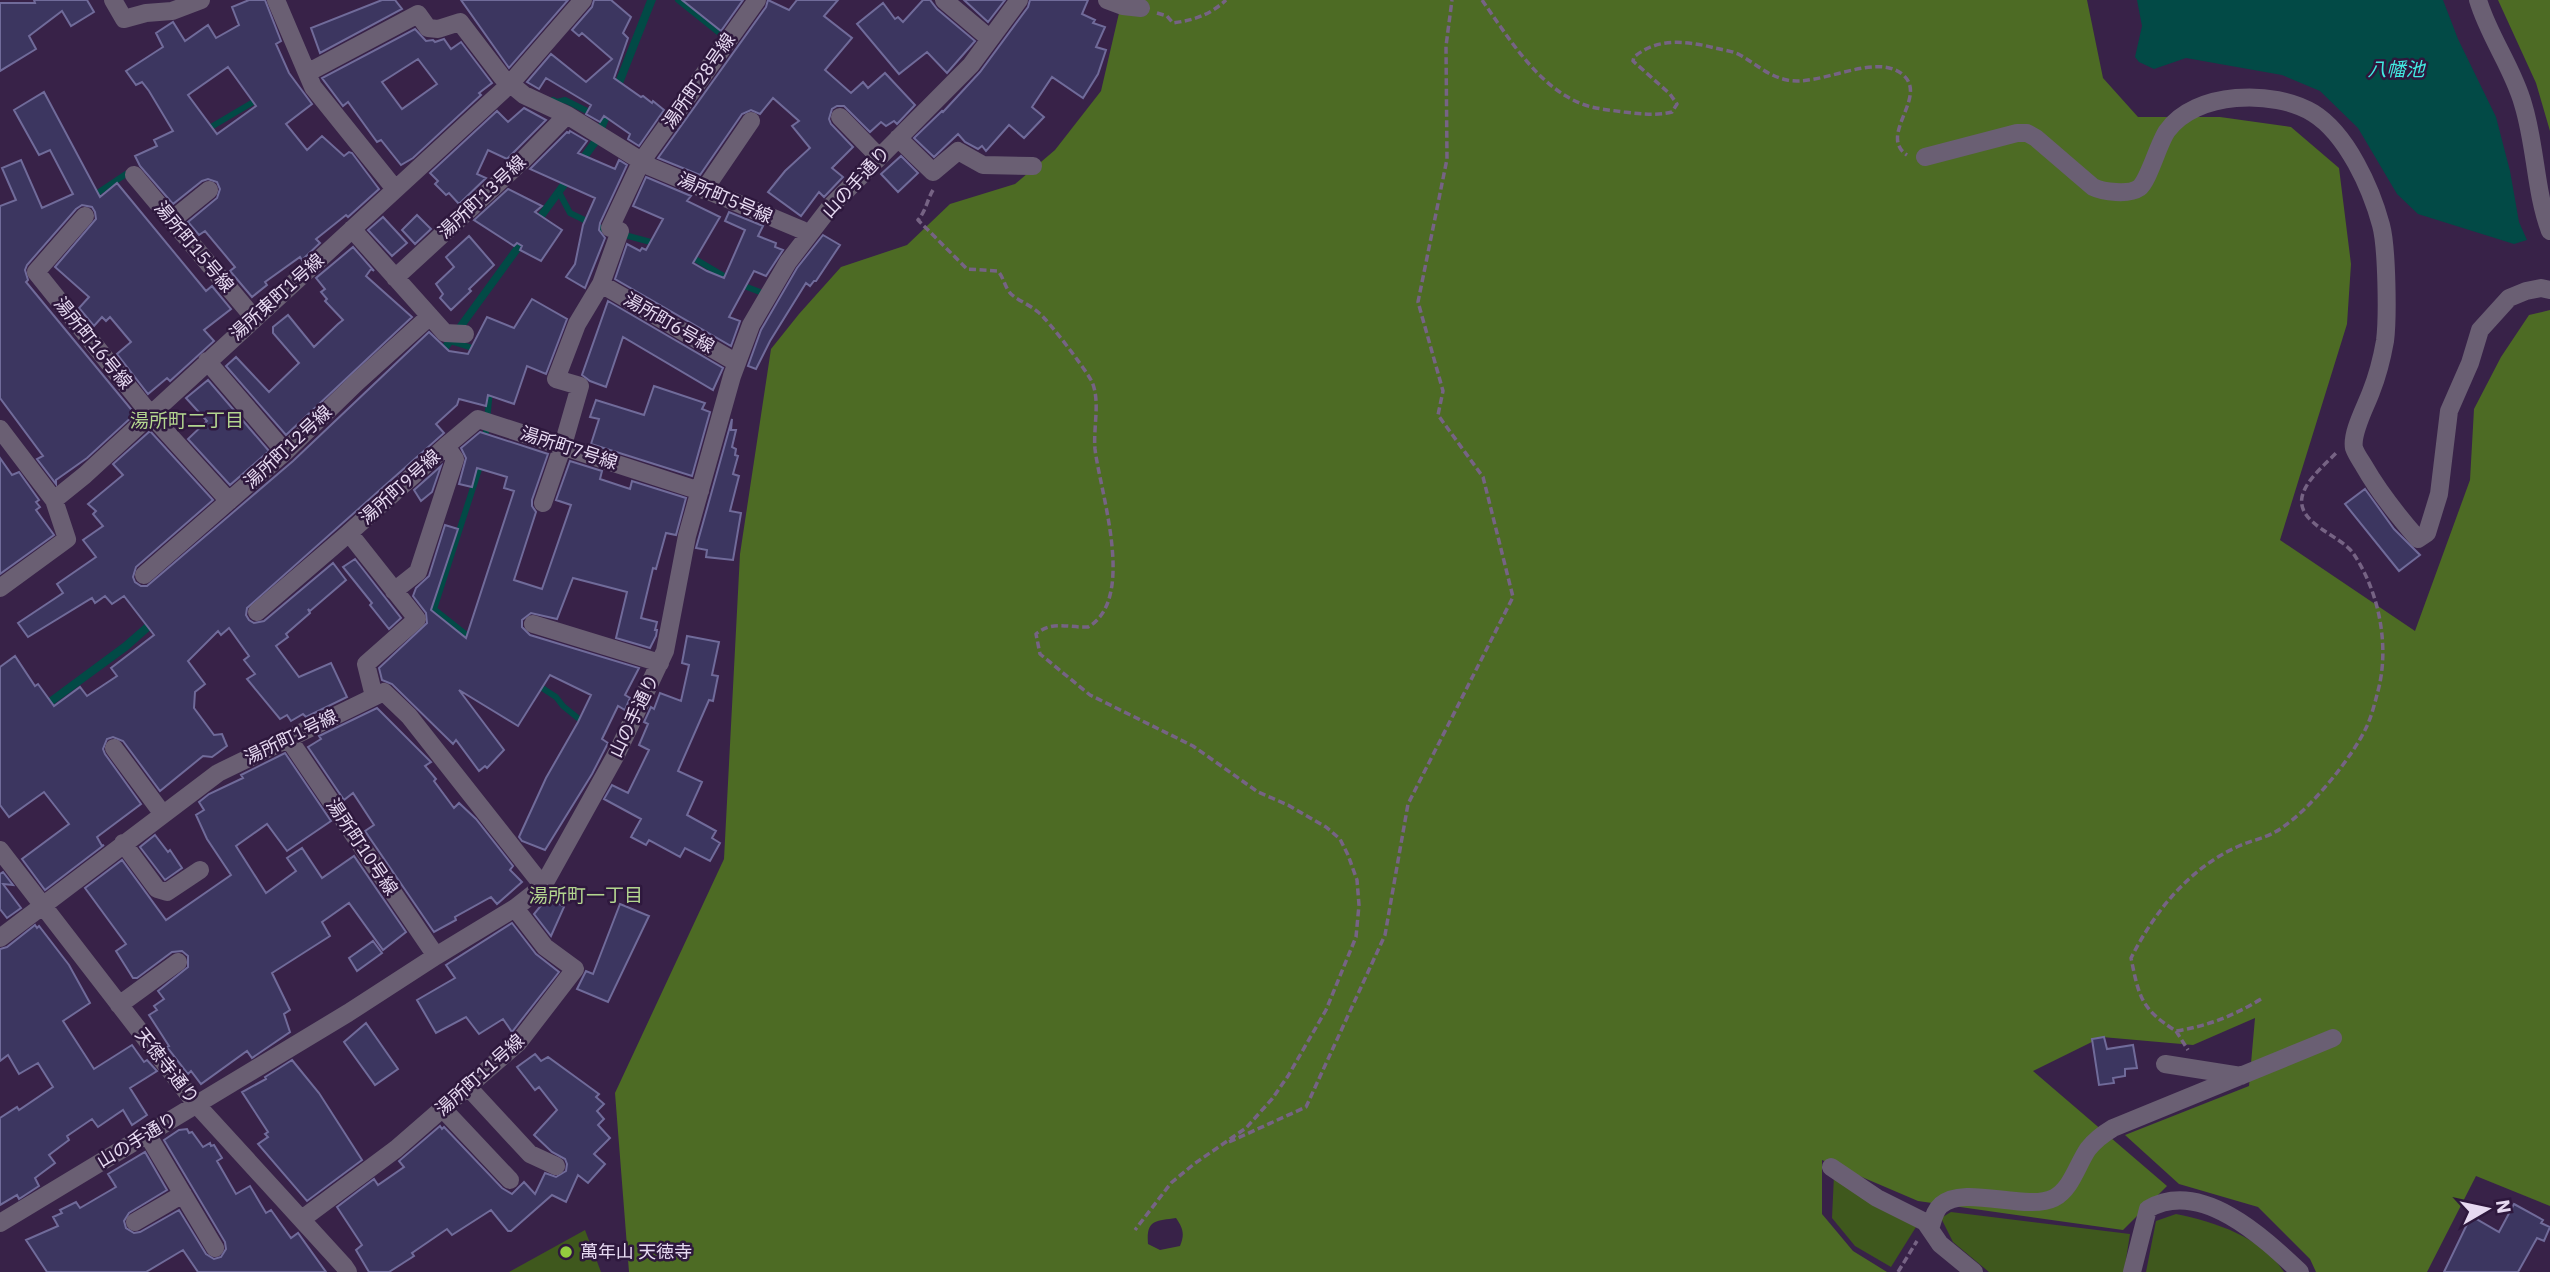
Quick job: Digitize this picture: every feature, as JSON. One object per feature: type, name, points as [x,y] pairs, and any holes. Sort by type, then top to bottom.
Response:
[{"type":"street","points":[[113,0],[124,19],[146,13],[172,12],[201,0]]},
{"type":"street","points":[[276,0],[313,86],[395,189]]},
{"type":"street","name":"湯所東町1号線","points":[[54,500],[86,475],[510,84],[583,0]]},
{"type":"street","name":"湯所町28号線","points":[[601,284],[620,231],[610,228],[641,162],[757,0]]},
{"type":"street","points":[[944,0],[989,38]]},
{"type":"street","name":"山の手通り","points":[[0,1223],[348,1013],[515,908],[543,886],[617,753],[665,651],[687,536],[737,363],[751,325],[788,262],[831,206],[971,65],[1019,0]]},
{"type":"street","points":[[1107,0],[1123,6],[1141,8]]},
{"type":"street","points":[[2478,0],[2524,104],[2543,213],[2550,231]]},
{"type":"street","name":"湯所町5号線","points":[[307,73],[418,14],[428,28],[438,29],[460,22],[510,84],[524,95],[567,115],[641,162],[802,230],[808,236]]},
{"type":"street","points":[[1926,158],[2027,133],[2093,187],[2101,191],[2132,191],[2141,186],[2146,178],[2166,132],[2183,114],[2200,106],[2246,96],[2289,103],[2313,113],[2333,131],[2351,154],[2366,182],[2382,227],[2385,340],[2354,447],[2371,481],[2418,538],[2427,533],[2439,494],[2449,411],[2470,363],[2480,330],[2509,298],[2541,288],[2550,290]]},
{"type":"street","name":"湯所町13号線","points":[[395,278],[522,162],[567,115]]},
{"type":"street","points":[[840,117],[879,157]]},
{"type":"street","points":[[704,190],[751,121]]},
{"type":"street","points":[[898,138],[933,172],[958,151],[983,165],[1033,166]]},
{"type":"street","name":"湯所町15号線","points":[[134,175],[254,318]]},
{"type":"street","points":[[172,220],[209,190]]},
{"type":"street","name":"湯所町16号線","points":[[85,216],[36,272],[150,414],[229,501]]},
{"type":"street","points":[[352,229],[445,333],[465,334]]},
{"type":"street","points":[[543,503],[580,386],[556,379],[577,324],[601,284]]},
{"type":"street","name":"湯所町6号線","points":[[601,284],[737,363]]},
{"type":"street","name":"湯所町12号線","points":[[144,575],[285,452],[430,316]]},
{"type":"street","points":[[207,361],[285,452]]},
{"type":"street","name":"湯所町7号線","points":[[446,446],[478,418],[700,491]]},
{"type":"street","points":[[0,429],[54,500],[67,539],[0,588]]},
{"type":"street","name":"湯所町9号線","points":[[374,696],[366,664],[416,620],[349,533],[446,446],[456,459],[418,572],[394,591]]},
{"type":"street","points":[[257,612],[349,533]]},
{"type":"street","points":[[533,624],[660,663]]},
{"type":"street","points":[[374,696],[384,692],[410,716],[543,886]]},
{"type":"street","name":"湯所町1号線","points":[[0,938],[218,772],[374,696]]},
{"type":"street","name":"湯所町10号線","points":[[288,738],[436,956]]},
{"type":"street","points":[[114,748],[162,813]]},
{"type":"street","points":[[123,843],[157,889],[167,892],[200,870]]},
{"type":"street","name":"天徳寺通り","points":[[0,849],[196,1104],[348,1272]]},
{"type":"street","name":"湯所町11号線","points":[[302,1219],[396,1149],[518,1043],[575,969],[545,947],[515,908]]},
{"type":"street","points":[[119,1004],[178,962]]},
{"type":"street","points":[[1929,1228],[1943,1203],[1953,1200],[1978,1198],[2039,1202],[2052,1199],[2065,1191],[2087,1150],[2098,1137],[2113,1128],[2333,1038]]},
{"type":"street","points":[[2165,1064],[2242,1076]]},
{"type":"street","points":[[468,1087],[530,1154],[556,1166]]},
{"type":"street","points":[[443,1109],[510,1180]]},
{"type":"street","points":[[147,1134],[215,1248]]},
{"type":"street","points":[[1831,1167],[1877,1198],[1925,1222],[1940,1244],[1974,1272]]},
{"type":"street","points":[[135,1222],[183,1194]]},
{"type":"street","points":[[2132,1272],[2148,1209],[2160,1202],[2174,1200],[2203,1203],[2232,1217],[2256,1233],[2300,1272]]},
{"type":"path","points":[[1141,8],[1167,16],[1173,23],[1196,19],[1210,13],[1226,0]]},
{"type":"path","points":[[1221,1146],[1306,1107],[1385,935],[1408,804],[1513,597],[1483,477],[1438,415],[1443,391],[1418,302],[1447,159],[1446,46],[1452,0]]},
{"type":"path","points":[[1482,0],[1519,50],[1551,86],[1583,105],[1604,109],[1659,116],[1672,112],[1677,104],[1670,93],[1633,61],[1641,51],[1678,41],[1737,53],[1768,74],[1786,80],[1810,81],[1860,68],[1894,69],[1903,75],[1910,86],[1911,95],[1896,139],[1900,151],[1910,157],[1926,158]]},
{"type":"path","points":[[933,172],[940,179],[926,202],[925,212],[918,220],[967,269],[998,271],[1009,293],[1040,313],[1084,369],[1095,393],[1095,448],[1112,549],[1110,596],[1101,616],[1088,627],[1059,624],[1044,627],[1036,634],[1040,654],[1057,671],[1090,695],[1193,746],[1258,792],[1289,805],[1326,827],[1340,839],[1357,880],[1359,905],[1356,937],[1326,1010],[1272,1099],[1246,1128],[1171,1183],[1135,1230]]},
{"type":"path","points":[[2261,999],[2222,1020],[2202,1027],[2176,1031],[2157,1019],[2138,996],[2131,958],[2162,906],[2189,879],[2217,858],[2241,845],[2266,838],[2285,826],[2323,791],[2367,726],[2382,676],[2381,628],[2373,594],[2351,551],[2315,524],[2303,510],[2302,497],[2309,482],[2344,442],[2356,435]]},
{"type":"path","points":[[1898,1272],[1929,1228]]},
{"type":"green space","points":[[1122,0],[2087,0],[2103,78],[2138,117],[2220,117],[2291,127],[2339,168],[2351,264],[2347,324],[2280,540],[2415,631],[2470,480],[2474,409],[2501,357],[2529,315],[2550,310],[2550,1206],[2476,1176],[2427,1272],[2316,1272],[2310,1259],[2258,1207],[2179,1184],[2125,1135],[2249,1086],[2255,1018],[2193,1045],[2102,1037],[2033,1071],[2167,1186],[2123,1230],[1918,1201],[1822,1160],[1822,1214],[1853,1251],[1887,1272],[629,1272],[615,1093],[724,859],[740,554],[771,349],[841,267],[907,245],[950,204],[1015,184],[1055,150],[1101,91]],"holes":[[[1176,1218],[1182,1228],[1180,1246],[1160,1250],[1148,1244],[1149,1230],[1153,1223]]]},
{"type":"green space","points":[[2498,0],[2550,0],[2550,131],[2536,83]]},
{"type":"green space","points":[[1834,1175],[1916,1227],[1891,1267],[1855,1246],[1832,1218]]},
{"type":"green space","points":[[1951,1212],[2130,1234],[2124,1272],[1989,1272],[1953,1242],[1941,1218]]},
{"type":"green space","points":[[2176,1214],[2222,1227],[2250,1240],[2275,1260],[2284,1272],[2146,1272],[2156,1221]]},
{"type":"green space","points":[[585,1230],[601,1272],[509,1272]]},
{"type":"water","points":[[647,0],[656,0],[600,142],[416,394],[128,650],[31,721],[0,734],[123,643],[403,399],[593,138]]},
{"type":"water","name":"八幡池","points":[[2137,0],[2443,0],[2458,39],[2496,117],[2510,171],[2519,222],[2527,240],[2514,244],[2418,214],[2397,194],[2358,128],[2320,91],[2282,75],[2186,58],[2154,69],[2139,62],[2135,57],[2142,26]]},
{"type":"building","points":[[34,0],[87,0],[94,12],[71,26],[62,11],[29,36],[36,49],[0,71],[0,3],[35,3]]},
{"type":"building","points":[[249,0],[265,0],[281,41],[276,44],[289,73],[312,104],[286,124],[307,150],[322,136],[344,156],[352,153],[379,189],[348,217],[346,215],[316,239],[320,243],[302,260],[300,257],[265,282],[267,285],[252,297],[230,271],[235,267],[205,231],[199,235],[188,222],[217,198],[220,189],[217,182],[208,179],[202,181],[173,204],[140,166],[135,156],[157,146],[154,140],[173,131],[142,82],[136,85],[126,71],[163,47],[156,33],[173,22],[185,41],[208,25],[216,38],[239,25],[232,7]],"holes":[[[228,67],[256,106],[217,134],[188,95]]]},
{"type":"building","points":[[382,0],[395,0],[402,9],[320,53],[311,28]]},
{"type":"building","points":[[461,0],[568,0],[509,68]]},
{"type":"building","points":[[594,0],[611,0],[631,17],[623,33],[628,38],[614,78],[664,110],[639,146],[628,139],[630,134],[604,116],[600,122],[586,114],[591,105],[546,78],[539,89],[527,82],[551,54],[586,82],[612,59],[582,33],[579,36],[572,30],[592,7]]},
{"type":"building","points":[[682,0],[743,0],[721,31]]},
{"type":"building","points":[[768,0],[789,10],[797,0],[838,0],[824,16],[852,38],[825,70],[851,93],[863,82],[868,88],[885,73],[915,105],[897,124],[894,121],[886,126],[881,122],[870,132],[844,106],[832,109],[829,119],[831,124],[853,147],[832,168],[843,177],[824,197],[819,192],[801,216],[768,192],[785,171],[810,148],[792,126],[799,121],[773,98],[760,114],[751,110],[742,114],[700,175],[658,158],[766,7]]},
{"type":"building","points":[[923,0],[930,0],[975,41],[947,73],[927,52],[899,74],[857,24],[883,3],[895,19],[898,17],[903,22]]},
{"type":"building","points":[[964,0],[1005,0],[988,22]]},
{"type":"building","points":[[1030,0],[1088,0],[1082,14],[1095,20],[1093,23],[1105,27],[1096,47],[1106,50],[1098,74],[1083,98],[1052,77],[1032,107],[1044,117],[1024,138],[1009,125],[986,151],[982,146],[978,149],[965,142],[958,134],[934,157],[914,138],[943,112],[980,72],[1028,7]]},
{"type":"building","points":[[415,29],[426,41],[444,39],[451,49],[461,42],[492,83],[413,158],[401,165],[381,140],[377,142],[348,102],[343,106],[322,78]],"holes":[[[418,59],[437,84],[402,109],[382,82]]]},
{"type":"building","points":[[44,92],[100,197],[117,183],[206,291],[212,286],[231,309],[204,330],[214,341],[170,381],[167,378],[148,394],[117,354],[131,342],[110,317],[106,321],[102,317],[94,326],[79,308],[89,297],[55,267],[96,219],[92,207],[82,205],[76,209],[27,265],[26,282],[135,414],[87,458],[56,480],[56,484],[37,459],[43,456],[0,398],[0,206],[16,200],[2,168],[21,160],[42,208],[73,194],[50,150],[39,155],[14,110]]},
{"type":"building","points":[[524,108],[546,120],[507,159],[488,150],[477,174],[486,178],[459,204],[435,184],[438,181],[430,173],[497,111],[508,122]]},
{"type":"building","points":[[570,131],[587,141],[578,153],[615,169],[619,160],[627,165],[600,223],[599,230],[605,238],[585,288],[566,277],[575,264],[583,225],[595,198],[530,169]]},
{"type":"building","points":[[901,156],[918,173],[898,192],[881,174]]},
{"type":"building","points":[[646,177],[691,196],[687,201],[720,217],[693,263],[707,271],[724,278],[745,230],[725,221],[729,212],[763,226],[758,236],[776,243],[775,247],[783,250],[766,276],[754,271],[729,317],[740,321],[731,346],[615,279],[627,244],[640,251],[642,248],[646,250],[663,219],[633,206]]},
{"type":"building","points":[[508,189],[542,206],[535,212],[562,230],[541,261],[520,250],[522,246],[517,243],[514,246],[474,220]]},
{"type":"building","points":[[417,215],[431,229],[415,244],[402,230]]},
{"type":"building","points":[[383,217],[407,243],[392,256],[368,230]]},
{"type":"building","points":[[823,235],[840,245],[816,281],[810,286],[806,283],[756,369],[748,366],[761,330],[797,268]]},
{"type":"building","points":[[469,236],[494,265],[451,310],[440,298],[443,294],[436,284],[454,267],[446,257]]},
{"type":"building","points":[[353,247],[374,271],[371,269],[366,276],[412,317],[286,435],[226,366],[236,357],[269,392],[299,363],[273,333],[273,327],[288,315],[314,347],[343,320],[325,301],[327,299],[321,292],[325,289],[316,278]]},
{"type":"building","points":[[532,299],[567,319],[546,374],[527,366],[514,404],[488,395],[486,406],[459,399],[457,405],[436,424],[444,433],[247,608],[246,615],[249,620],[254,623],[264,621],[333,563],[346,580],[310,611],[308,609],[310,613],[276,646],[299,677],[331,663],[347,697],[306,717],[303,714],[291,721],[287,715],[280,719],[247,679],[255,674],[244,660],[249,656],[229,628],[221,635],[218,631],[188,661],[205,684],[195,692],[194,708],[214,735],[222,734],[227,746],[212,757],[203,756],[160,791],[123,741],[113,737],[107,739],[103,749],[105,754],[141,804],[97,837],[102,846],[104,845],[45,890],[22,859],[69,824],[44,792],[9,817],[0,805],[0,667],[15,656],[35,686],[38,684],[54,706],[80,687],[87,696],[117,676],[111,668],[154,635],[124,596],[112,604],[105,596],[95,603],[92,598],[28,637],[18,623],[63,593],[57,584],[96,557],[83,540],[103,526],[93,514],[96,511],[88,504],[123,475],[113,464],[150,431],[213,500],[136,567],[133,577],[135,582],[147,586],[293,461],[429,332],[449,351],[468,354],[487,317],[514,328]]},
{"type":"building","points":[[608,301],[723,368],[713,390],[623,337],[606,387],[582,375]]},
{"type":"building","points":[[208,380],[269,451],[230,485],[188,439],[207,421],[186,398]]},
{"type":"building","points":[[654,386],[705,403],[702,409],[710,412],[692,476],[591,444],[599,419],[590,417],[596,400],[644,415]]},
{"type":"building","points":[[732,419],[731,430],[736,430],[732,447],[736,449],[735,455],[738,456],[733,474],[739,476],[730,511],[741,513],[733,560],[706,557],[707,550],[696,548]]},
{"type":"building","points":[[480,432],[548,454],[532,500],[536,512],[514,580],[542,589],[571,505],[556,500],[570,461],[602,471],[600,479],[630,489],[632,481],[686,498],[676,535],[666,533],[656,569],[653,568],[641,618],[657,622],[656,636],[650,648],[616,638],[627,592],[573,578],[557,619],[531,613],[522,620],[522,627],[530,635],[639,668],[625,695],[630,698],[625,710],[618,706],[602,739],[608,743],[592,774],[545,850],[522,841],[519,837],[546,778],[591,695],[550,675],[518,726],[459,690],[504,750],[487,768],[485,766],[479,771],[456,740],[453,744],[392,684],[382,680],[379,668],[427,623],[426,613],[413,596],[416,588],[429,576],[445,525],[458,529],[431,610],[466,638],[514,491],[504,488],[507,477],[477,468],[472,487],[459,484],[466,458],[461,448]]},
{"type":"building","points":[[0,458],[12,475],[19,472],[39,500],[36,502],[40,507],[36,510],[54,535],[0,574]]},
{"type":"building","points":[[441,466],[432,492],[421,501],[414,490]]},
{"type":"building","points":[[2365,489],[2394,529],[2420,555],[2399,571],[2345,504]]},
{"type":"building","points":[[355,559],[401,618],[389,629],[343,567]]},
{"type":"building","points":[[687,636],[719,642],[712,675],[718,676],[713,701],[709,700],[678,771],[702,782],[687,815],[716,831],[712,838],[720,843],[710,861],[685,848],[680,857],[649,840],[646,845],[631,837],[641,819],[604,799],[612,785],[628,793],[649,750],[639,745],[648,724],[644,722],[651,707],[654,709],[660,693],[681,701],[689,665],[682,663]]},
{"type":"building","points":[[377,708],[431,762],[425,766],[454,808],[459,803],[476,819],[513,866],[510,870],[522,882],[497,904],[491,897],[434,932],[365,831],[374,825],[353,793],[344,800],[308,747],[321,739],[319,736]]},
{"type":"building","points":[[285,753],[331,821],[287,851],[267,824],[236,846],[266,893],[296,871],[287,858],[302,848],[322,878],[354,856],[406,932],[383,950],[349,903],[322,922],[330,936],[272,973],[290,1010],[284,1014],[290,1032],[252,1058],[247,1051],[201,1084],[191,1071],[188,1074],[167,1047],[169,1046],[149,1015],[157,1010],[154,1006],[164,999],[158,991],[188,967],[188,956],[182,951],[172,952],[137,978],[133,978],[116,951],[126,944],[85,888],[122,860],[166,920],[231,875],[207,839],[196,815],[204,810],[199,802],[209,794],[243,778],[241,775]]},
{"type":"building","points":[[155,835],[168,852],[170,850],[182,868],[165,880],[140,847]]},
{"type":"building","points":[[3,872],[13,885],[3,884],[21,908],[7,918],[0,909],[0,874]]},
{"type":"building","points":[[548,897],[564,907],[551,936],[534,914]]},
{"type":"building","points":[[620,904],[649,916],[608,1002],[577,989],[586,971],[593,974]]},
{"type":"building","points":[[512,923],[536,954],[559,972],[512,1032],[503,1019],[479,1034],[466,1017],[436,1033],[417,1000],[455,978],[446,965]]},
{"type":"building","points":[[35,925],[37,928],[39,926],[69,965],[90,1003],[63,1021],[94,1069],[132,1045],[144,1062],[147,1060],[157,1071],[130,1088],[147,1115],[132,1125],[123,1110],[98,1127],[92,1119],[67,1136],[69,1140],[49,1155],[55,1163],[35,1178],[39,1186],[19,1199],[17,1195],[0,1205],[0,1118],[17,1107],[19,1110],[53,1087],[38,1063],[19,1074],[8,1055],[0,1061],[0,949],[7,947]]},
{"type":"building","points":[[373,941],[382,953],[357,971],[349,958]]},
{"type":"building","points":[[366,1023],[398,1069],[375,1085],[344,1042]]},
{"type":"building","points":[[2104,1037],[2107,1049],[2133,1045],[2137,1068],[2125,1069],[2125,1076],[2113,1078],[2114,1083],[2099,1085],[2092,1039]]},
{"type":"building","points":[[535,1054],[541,1061],[548,1057],[599,1094],[596,1097],[604,1104],[597,1111],[604,1119],[598,1125],[610,1138],[594,1154],[605,1164],[588,1183],[578,1175],[566,1202],[552,1195],[511,1231],[508,1231],[491,1210],[452,1235],[447,1229],[389,1272],[369,1272],[356,1250],[362,1245],[337,1207],[374,1179],[378,1185],[404,1167],[399,1161],[440,1126],[442,1129],[444,1127],[502,1188],[512,1194],[524,1182],[535,1194],[545,1173],[556,1177],[566,1171],[565,1159],[552,1152],[534,1135],[557,1110],[539,1087],[535,1090],[517,1067]]},
{"type":"building","points":[[292,1060],[319,1093],[362,1160],[307,1201],[258,1144],[268,1137],[265,1134],[268,1132],[242,1092]]},
{"type":"building","points":[[187,1129],[203,1147],[210,1143],[211,1146],[214,1145],[222,1158],[217,1161],[236,1194],[250,1186],[266,1213],[271,1210],[291,1238],[298,1233],[326,1272],[198,1272],[183,1250],[146,1272],[47,1272],[26,1240],[58,1226],[53,1217],[62,1213],[60,1210],[76,1202],[80,1208],[116,1187],[108,1174],[145,1152],[167,1190],[129,1213],[124,1221],[126,1228],[134,1233],[140,1232],[179,1210],[206,1254],[214,1259],[221,1257],[226,1249],[225,1242],[164,1140],[179,1130]]},
{"type":"building","points":[[2514,1204],[2543,1220],[2541,1223],[2550,1227],[2544,1241],[2537,1238],[2518,1272],[2444,1272],[2471,1216],[2499,1232]]},
{"type":"waterway","points":[[678,0],[723,36]]},
{"type":"waterway","points":[[206,130],[260,98]]},
{"type":"waterway","points":[[553,100],[565,100],[595,115]]},
{"type":"waterway","points":[[95,198],[99,192],[126,174]]},
{"type":"waterway","points":[[560,194],[570,213],[607,231]]},
{"type":"waterway","points":[[621,234],[658,244]]},
{"type":"waterway","points":[[690,256],[729,279]]},
{"type":"waterway","points":[[739,284],[760,292]]},
{"type":"waterway","points":[[453,342],[479,350]]},
{"type":"waterway","points":[[485,442],[490,390]]},
{"type":"waterway","points":[[473,640],[434,609],[481,463]]},
{"type":"waterway","points":[[536,684],[556,697],[584,723]]},
{"type":"place","name":"萬年山 天徳寺","points":[[566,1252]]},
{"type":"district","name":"湯所町二丁目","points":[[187,420]]},
{"type":"district","name":"湯所町一丁目","points":[[586,895]]}]
